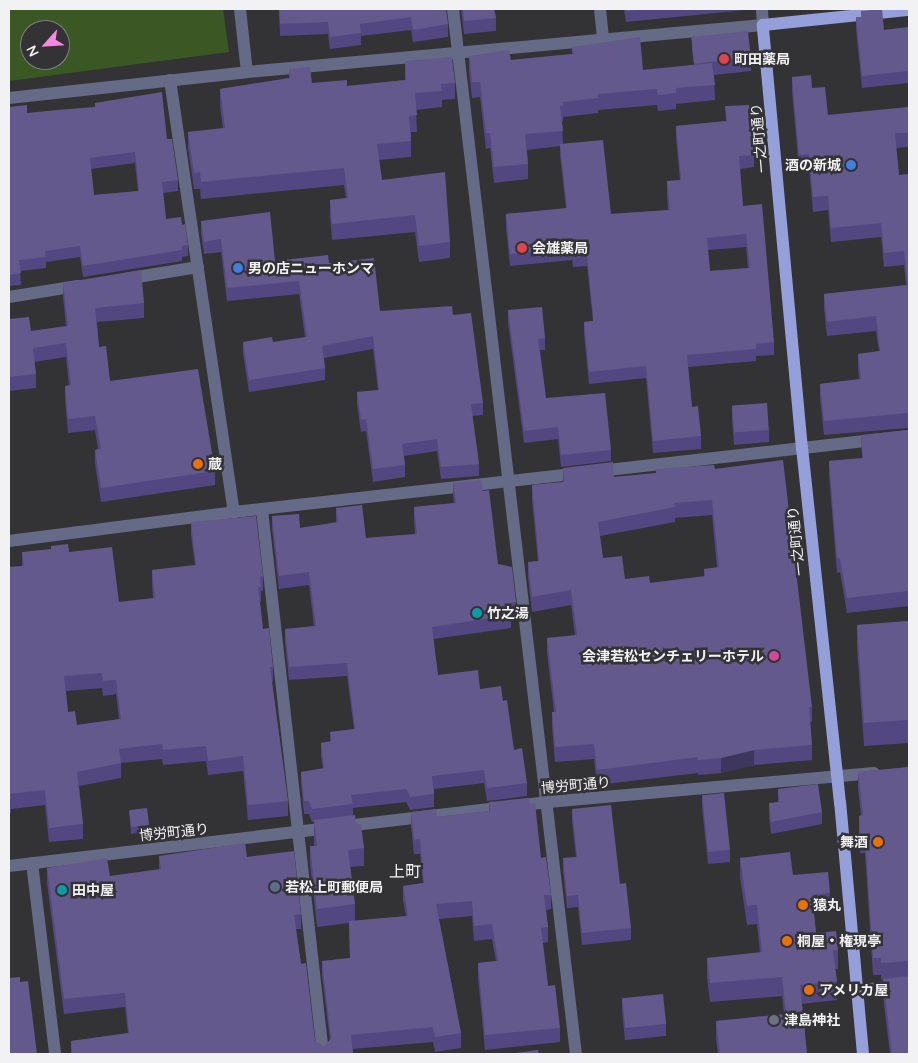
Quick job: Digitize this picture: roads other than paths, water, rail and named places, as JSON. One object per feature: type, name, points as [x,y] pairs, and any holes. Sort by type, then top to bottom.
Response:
[{"type":"main road","points":[[764,25],[909,10]]},
{"type":"main road","name":"一之町通り","points":[[764,25],[802,449],[863,1054]]},
{"type":"street","points":[[240,9],[247,72]]},
{"type":"street","points":[[452,9],[548,802],[576,1054]]},
{"type":"street","points":[[600,9],[603,39]]},
{"type":"street","points":[[9,98],[247,72],[764,25],[762,9]]},
{"type":"street","points":[[170,80],[234,512]]},
{"type":"street","points":[[113,281],[198,267]]},
{"type":"street","points":[[9,297],[94,284]]},
{"type":"street","points":[[9,541],[234,512],[510,484],[909,436]]},
{"type":"street","points":[[262,510],[296,833],[323,1054]]},
{"type":"street","name":"博労町通り","points":[[9,866],[548,802],[884,772]]},
{"type":"street","points":[[32,863],[55,1054]]},
{"type":"street","points":[[857,990],[909,985]]},
{"type":"place","name":"町田薬局","points":[[724,59]]},
{"type":"place","name":"酒の新城","points":[[851,165]]},
{"type":"place","name":"会雄薬局","points":[[522,248]]},
{"type":"place","name":"男の店ニューホンマ","points":[[238,268]]},
{"type":"place","name":"蔵","points":[[198,464]]},
{"type":"place","name":"竹之湯","points":[[477,613]]},
{"type":"place","name":"会津若松センチェリーホテル","points":[[774,656]]},
{"type":"place","name":"舞酒","points":[[878,842]]},
{"type":"place","name":"若松上町郵便局","points":[[275,887]]},
{"type":"place","name":"田中屋","points":[[62,890]]},
{"type":"place","name":"猿丸","points":[[803,905]]},
{"type":"place","name":"桐屋・権現亭","points":[[787,941]]},
{"type":"place","name":"アメリカ屋","points":[[809,990]]},
{"type":"place","name":"津島神社","points":[[774,1020]]},
{"type":"district","name":"上町","points":[[405,871]]}]
